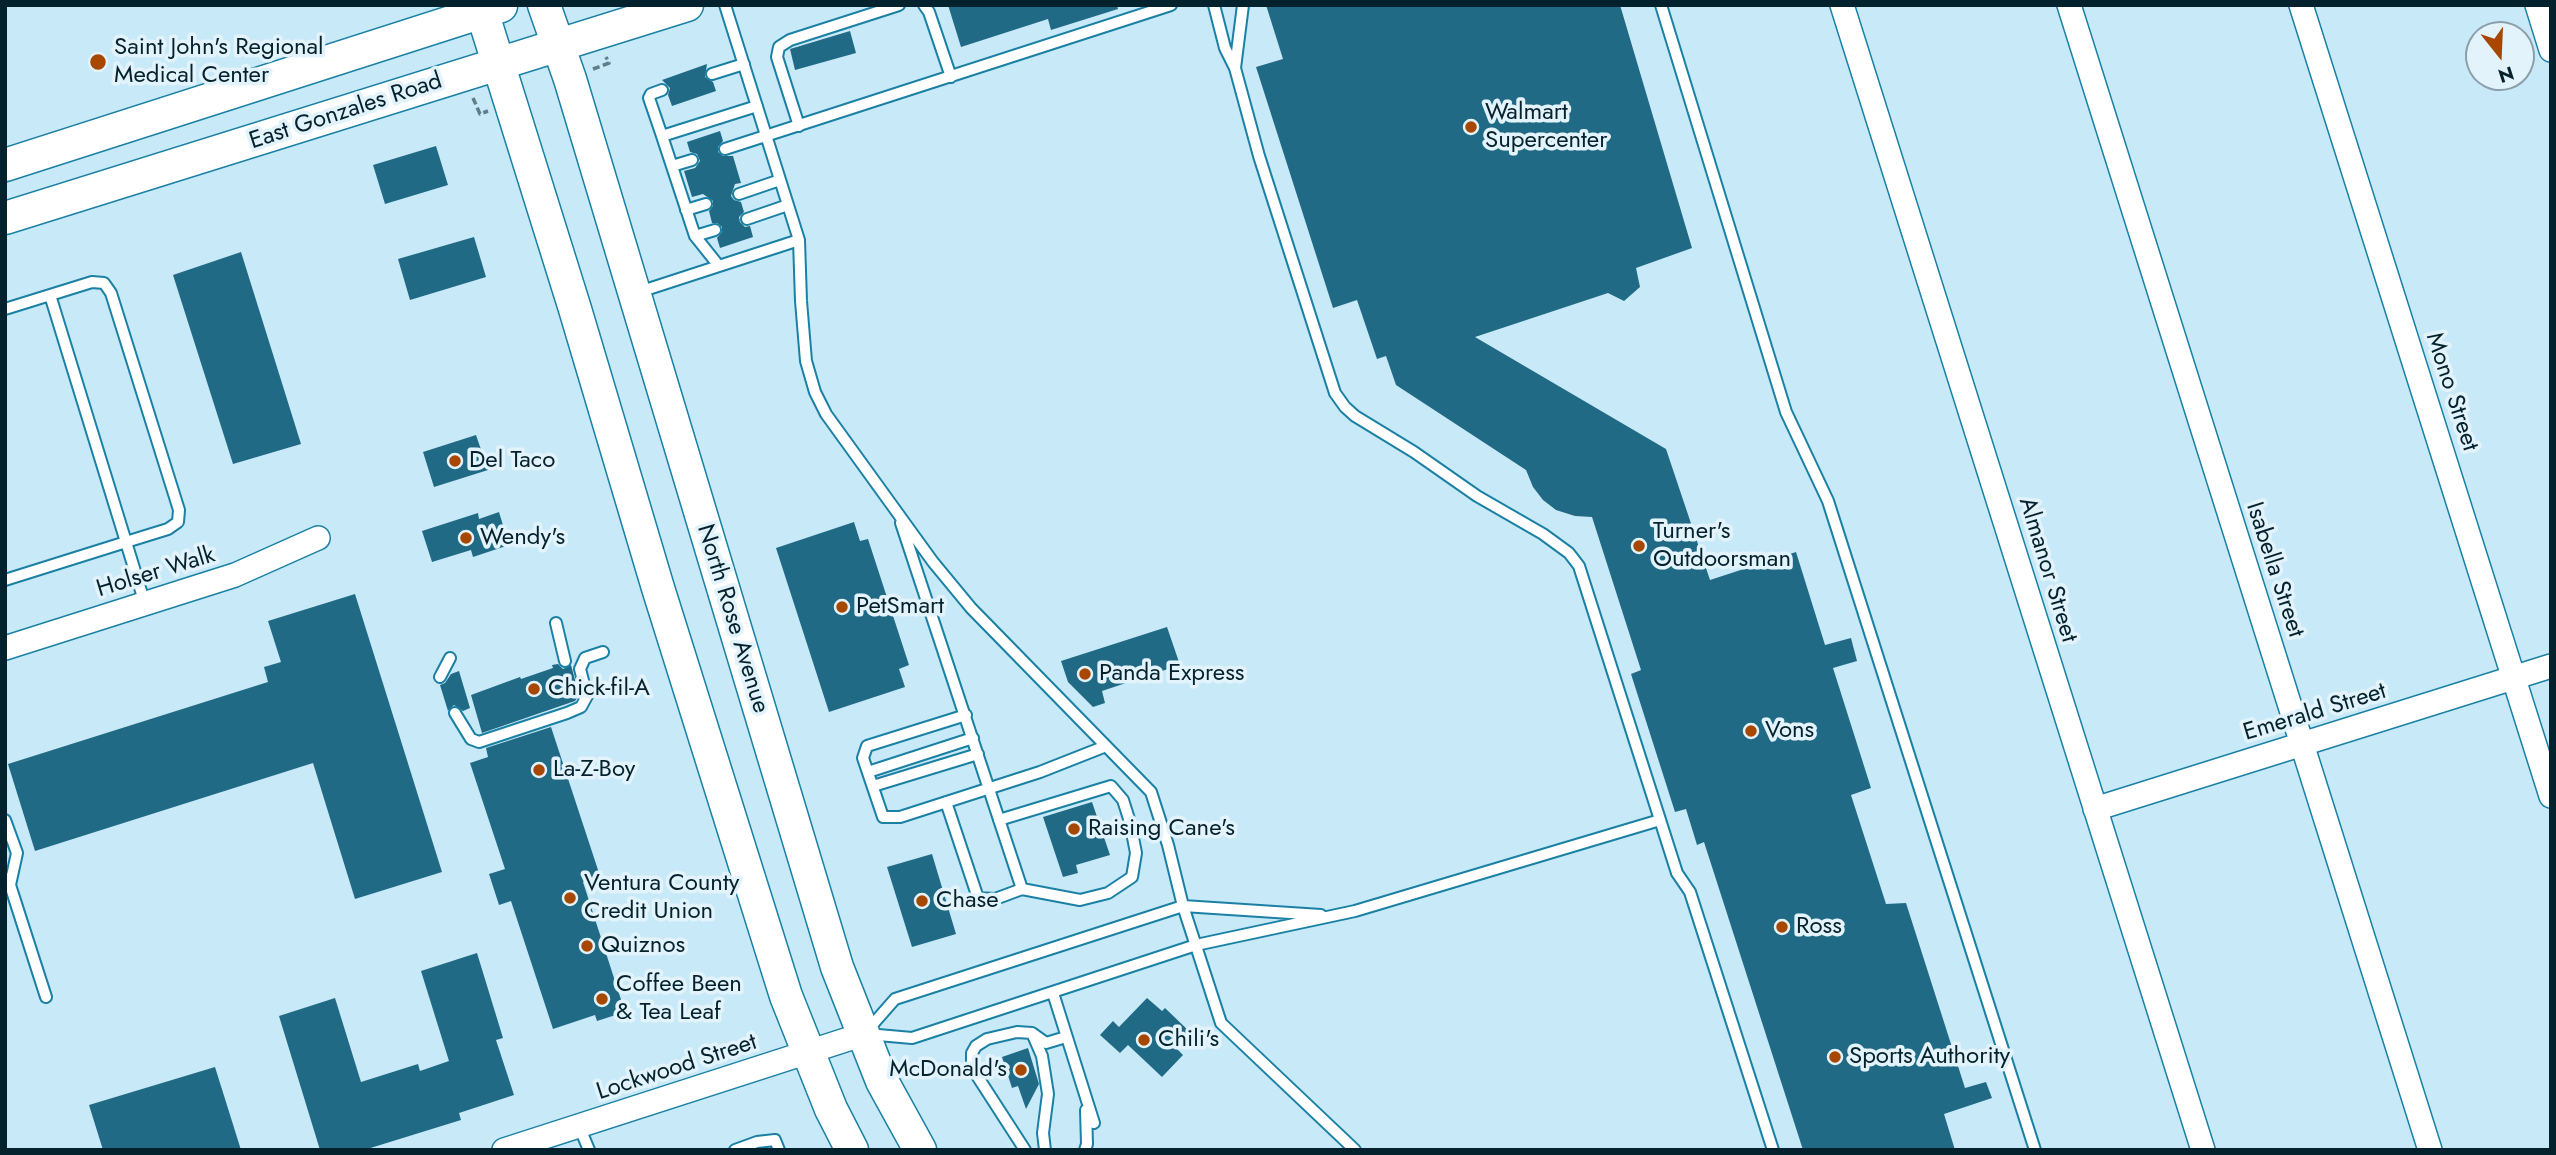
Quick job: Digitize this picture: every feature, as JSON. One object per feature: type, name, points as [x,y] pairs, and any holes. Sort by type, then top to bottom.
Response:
[{"type":"main road","name":"North Rose Avenue","points":[[544,5],[570,79],[837,967],[882,1081],[920,1150]]},
{"type":"main road","name":"East Gonzales Road","points":[[5,218],[687,5]]},
{"type":"main road","points":[[5,165],[488,7],[499,63],[662,601],[786,996],[831,1109],[852,1150]]},
{"type":"street","name":"Almanor Street","points":[[1842,5],[2203,1150]]},
{"type":"street","name":"Isabella Street","points":[[2069,5],[2430,1150]]},
{"type":"street","name":"Mono Street","points":[[2301,5],[2551,796]]},
{"type":"street","points":[[2543,12],[2551,50]]},
{"type":"street","name":"Holser Walk","points":[[5,648],[235,575],[318,538]]},
{"type":"street","name":"Emerald Street","points":[[2095,809],[2551,666]]},
{"type":"street","name":"Lockwood Street","points":[[504,1150],[864,1034]]},
{"type":"lane","points":[[725,5],[799,240],[806,361],[815,392],[826,414],[971,608],[1151,792],[1183,906],[1221,1023],[1355,1150]]},
{"type":"lane","points":[[799,126],[777,57],[779,47],[790,40],[899,5]]},
{"type":"lane","points":[[924,5],[929,12],[951,77]]},
{"type":"lane","points":[[725,149],[1171,5]]},
{"type":"lane","points":[[1214,5],[1225,48],[1235,68],[1259,156],[1335,393],[1355,416],[1478,496],[1543,534],[1579,566],[1677,873],[1690,892],[1773,1150]]},
{"type":"lane","points":[[1235,68],[1243,5]]},
{"type":"lane","points":[[1661,5],[1786,412],[1828,501],[2035,1150]]},
{"type":"lane","points":[[712,74],[744,64]]},
{"type":"lane","points":[[662,90],[651,94],[649,99],[695,236],[719,266]]},
{"type":"lane","points":[[662,136],[757,106]]},
{"type":"lane","points":[[672,166],[692,160]]},
{"type":"lane","points":[[738,194],[780,180]]},
{"type":"lane","points":[[686,210],[706,204]]},
{"type":"lane","points":[[747,219],[788,205]]},
{"type":"lane","points":[[695,236],[715,230]]},
{"type":"lane","points":[[633,293],[799,240]]},
{"type":"lane","points":[[5,309],[92,282],[104,283],[111,293],[179,510],[178,522],[168,528],[5,580]]},
{"type":"lane","points":[[50,295],[145,604]]},
{"type":"lane","points":[[898,513],[1022,889]]},
{"type":"lane","points":[[556,623],[565,661]]},
{"type":"lane","points":[[455,713],[471,739],[479,742],[579,703],[587,696],[580,669],[585,658],[603,652]]},
{"type":"lane","points":[[966,715],[867,746],[863,758],[883,817],[900,817],[989,789],[1106,746]]},
{"type":"lane","points":[[868,772],[973,738]]},
{"type":"lane","points":[[873,786],[978,754]]},
{"type":"lane","points":[[946,802],[978,898],[995,899],[1022,889],[1080,900],[1108,893],[1132,877],[1136,853],[1123,800],[1111,786],[999,820]]},
{"type":"lane","points":[[5,820],[17,853],[8,881],[46,996]]},
{"type":"lane","points":[[864,1034],[912,1038],[1196,945],[1355,911],[1660,820]]},
{"type":"lane","points":[[864,1034],[894,999],[1183,906],[1329,916]]},
{"type":"lane","points":[[1053,993],[1094,1123]]},
{"type":"lane","points":[[1025,1150],[972,1068],[972,1053],[976,1046],[987,1040],[1017,1032],[1032,1033],[1046,1043],[1066,1037]]},
{"type":"lane","points":[[1032,1033],[1042,1056],[1048,1094],[1043,1133],[1045,1150]]},
{"type":"lane","points":[[1084,1150],[1087,1144],[1086,1096]]},
{"type":"lane","points":[[579,1126],[589,1150]]},
{"type":"lane","points":[[735,1150],[775,1140],[779,1150]]},
{"type":"building","points":[[948,5],[1117,5],[1118,9],[1051,30],[1048,19],[961,47]]},
{"type":"building","points":[[1266,5],[1620,5],[1692,248],[1636,268],[1640,287],[1624,301],[1608,293],[1475,337],[1666,449],[1710,580],[1796,552],[1825,645],[1851,638],[1857,661],[1833,668],[1871,788],[1851,795],[1886,904],[1906,903],[1965,1088],[1986,1082],[1992,1098],[1944,1114],[1955,1150],[1803,1150],[1704,842],[1697,845],[1686,809],[1675,812],[1631,674],[1641,670],[1592,517],[1575,516],[1556,510],[1543,500],[1533,487],[1526,470],[1396,385],[1386,356],[1377,359],[1357,300],[1333,308],[1256,67],[1283,59]]},
{"type":"building","points":[[850,31],[856,53],[795,70],[790,49]]},
{"type":"building","points":[[707,64],[705,77],[713,82],[716,91],[672,106],[668,95],[670,88],[662,80]]},
{"type":"building","points":[[720,131],[723,141],[718,152],[723,156],[733,156],[741,183],[735,184],[731,196],[741,202],[744,212],[739,217],[740,222],[745,227],[750,226],[753,237],[720,248],[717,238],[722,227],[712,223],[709,211],[713,201],[703,194],[692,197],[684,171],[695,168],[700,161],[697,154],[690,152],[687,142]]},
{"type":"building","points":[[436,146],[448,185],[385,204],[373,165]]},
{"type":"building","points":[[474,237],[486,277],[410,300],[398,259]]},
{"type":"building","points":[[241,252],[301,444],[233,464],[173,275]]},
{"type":"building","name":"Del Taco","points":[[476,435],[488,470],[434,487],[423,452]]},
{"type":"building","name":"Wendy's","points":[[499,512],[509,545],[473,557],[471,550],[432,562],[422,531],[478,513],[479,519]]},
{"type":"building","name":"PetSmart","points":[[854,522],[860,541],[868,539],[909,665],[899,669],[905,687],[829,712],[776,548]]},
{"type":"building","points":[[355,594],[442,872],[355,899],[313,763],[35,851],[8,764],[268,682],[264,667],[281,662],[268,621]]},
{"type":"building","points":[[1167,627],[1180,665],[1102,691],[1105,703],[1093,707],[1068,682],[1061,661]]},
{"type":"building","name":"Chick-fil-A","points":[[558,664],[563,669],[571,665],[579,695],[575,701],[482,733],[471,695]]},
{"type":"building","points":[[459,671],[470,708],[463,711],[454,705],[448,711],[440,685],[445,683],[451,674]]},
{"type":"building","points":[[551,727],[600,876],[583,882],[625,1012],[597,1021],[595,1015],[553,1029],[511,901],[499,905],[489,874],[505,869],[470,763],[488,757],[486,748]]},
{"type":"building","name":"Raising Cane's","points":[[1092,802],[1110,855],[1076,865],[1078,873],[1063,877],[1043,817]]},
{"type":"building","name":"Chase","points":[[932,854],[956,934],[912,947],[887,867]]},
{"type":"building","points":[[477,953],[503,1038],[496,1040],[514,1095],[459,1113],[461,1120],[364,1150],[320,1150],[279,1016],[335,998],[361,1082],[418,1064],[420,1071],[449,1061],[421,971]]},
{"type":"building","name":"Chili's","points":[[1147,998],[1162,1011],[1165,1008],[1190,1032],[1175,1047],[1183,1055],[1162,1077],[1128,1045],[1120,1053],[1100,1035],[1113,1021],[1119,1027]]},
{"type":"building","name":"McDonald's","points":[[1028,1048],[1039,1084],[1026,1109],[1018,1086],[1012,1088],[1002,1057]]},
{"type":"building","points":[[215,1067],[241,1150],[103,1150],[89,1105]]},
{"type":"place","name":"Saint John's Regional Medical Center","points":[[98,62]]},
{"type":"place","name":"Walmart Supercenter","points":[[1471,127]]},
{"type":"place","name":"Del Taco","points":[[455,461]]},
{"type":"place","name":"Wendy's","points":[[466,538]]},
{"type":"place","name":"Turner's Outdoorsman","points":[[1639,546]]},
{"type":"place","name":"PetSmart","points":[[842,607]]},
{"type":"place","name":"Panda Express","points":[[1085,674]]},
{"type":"place","name":"Chick-fil-A","points":[[534,689]]},
{"type":"place","name":"Vons","points":[[1751,731]]},
{"type":"place","name":"La-Z-Boy","points":[[539,770]]},
{"type":"place","name":"Raising Cane's","points":[[1074,829]]},
{"type":"place","name":"Ventura County Credit Union","points":[[570,898]]},
{"type":"place","name":"Chase","points":[[922,901]]},
{"type":"place","name":"Ross","points":[[1782,927]]},
{"type":"place","name":"Quiznos","points":[[587,946]]},
{"type":"place","name":"Coffee Been & Tea Leaf","points":[[602,999]]},
{"type":"place","name":"Chili's","points":[[1144,1040]]},
{"type":"place","name":"Sports Authority","points":[[1835,1057]]},
{"type":"place","name":"McDonald's","points":[[1021,1070]]}]
